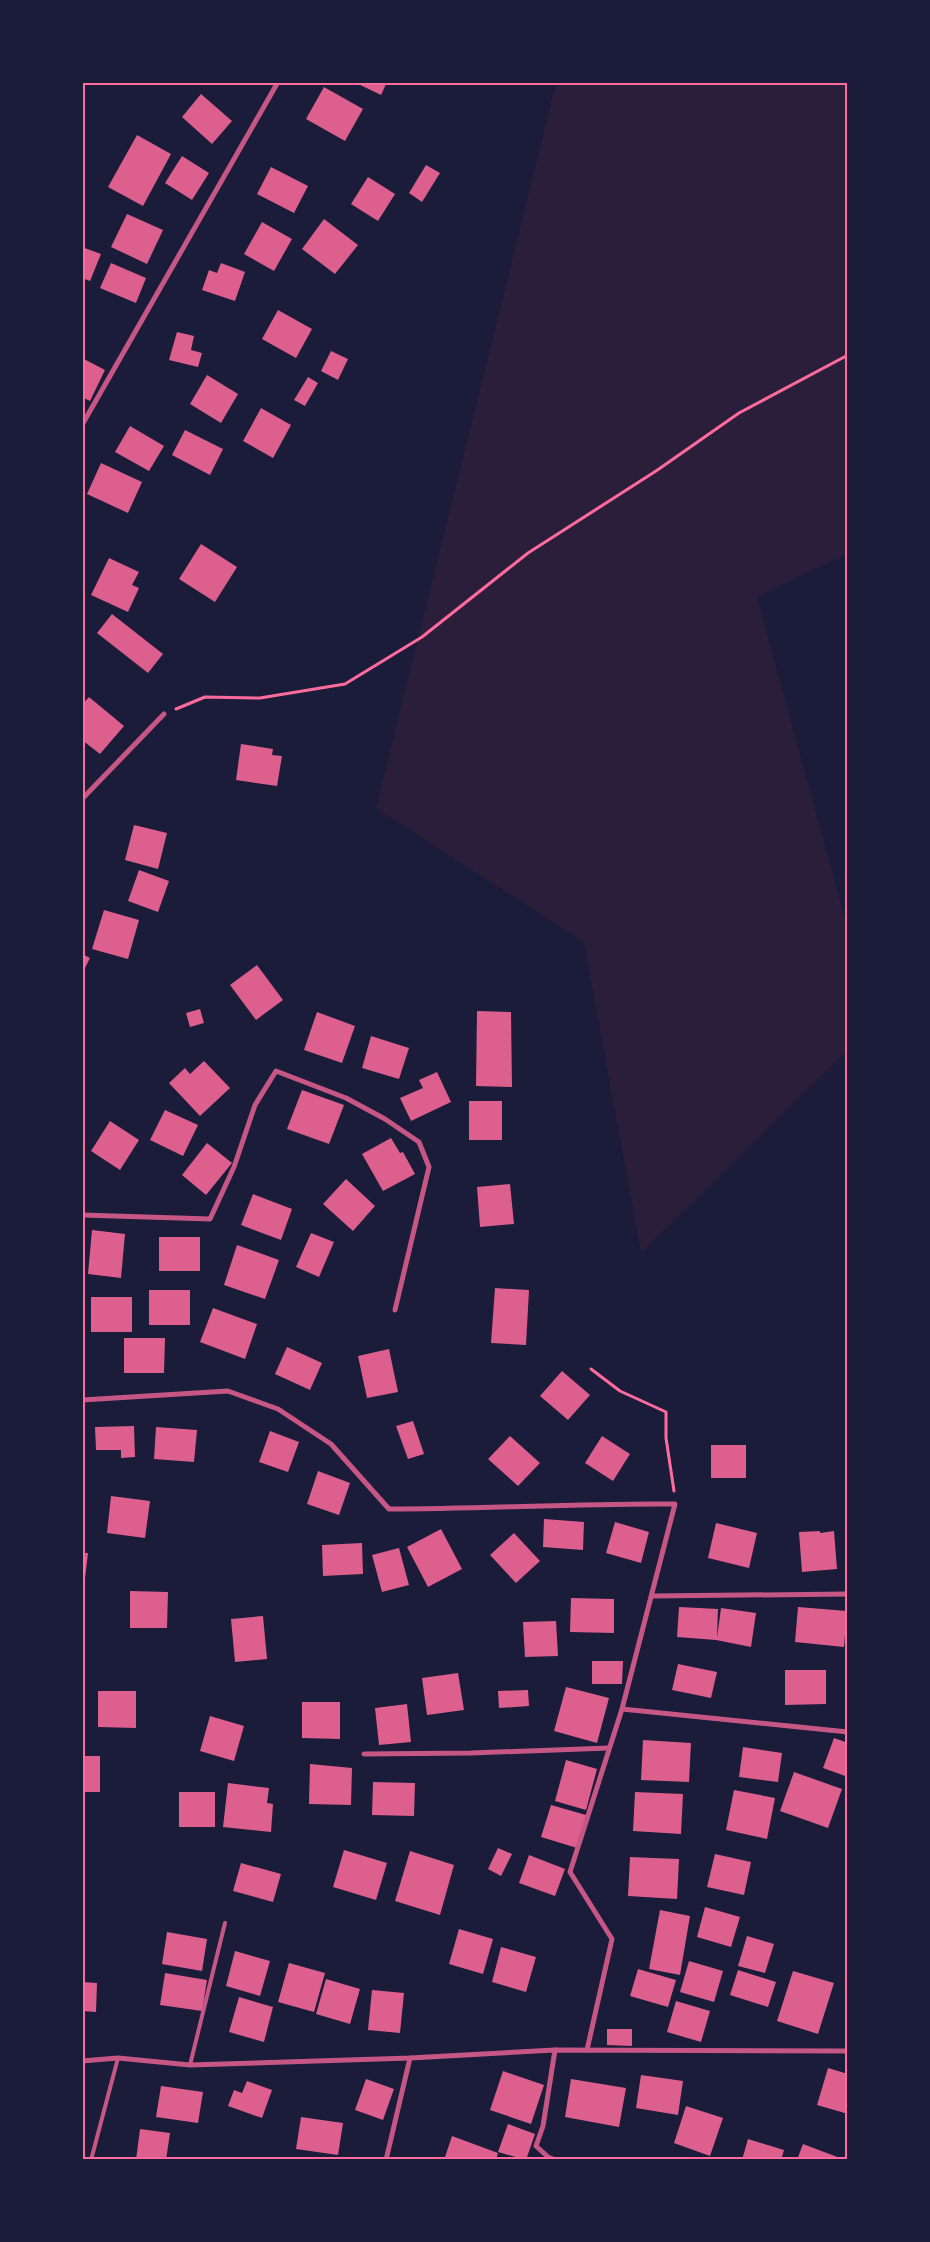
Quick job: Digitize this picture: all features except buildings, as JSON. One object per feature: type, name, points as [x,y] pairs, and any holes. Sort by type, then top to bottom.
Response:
[{"type":"street","points":[[82,425],[278,82]]},
{"type":"street","points":[[82,799],[164,714]]},
{"type":"street","points":[[82,1216],[210,1219],[234,1167],[255,1105],[276,1071],[346,1098],[385,1119],[419,1142],[429,1167],[395,1310]]},
{"type":"street","points":[[82,1400],[228,1391],[278,1409],[331,1444],[389,1509],[452,1509],[585,1503],[675,1504],[622,1709],[570,1872],[612,1940],[587,2050]]},
{"type":"street","points":[[652,1596],[848,1594]]},
{"type":"street","points":[[622,1709],[848,1732]]},
{"type":"street","points":[[364,1754],[471,1754],[609,1748]]},
{"type":"street","points":[[554,2160],[536,2146],[543,2126],[555,2050]]},
{"type":"street","points":[[82,2061],[118,2058],[190,2065],[410,2058],[555,2050],[848,2051]]},
{"type":"street","points":[[386,2160],[410,2058]]},
{"type":"lane","points":[[190,2065],[225,1923]]},
{"type":"lane","points":[[92,2160],[118,2058]]},
{"type":"path","points":[[164,714],[205,697],[260,698],[345,684],[422,637],[528,552],[656,471],[739,413],[848,355]]},
{"type":"path","points":[[591,1369],[620,1392],[666,1412],[666,1438],[675,1504]]},
{"type":"shaded area","points":[[556,83],[847,83],[847,554],[757,597],[847,926],[847,1051],[641,1253],[584,942],[376,808]]}]
